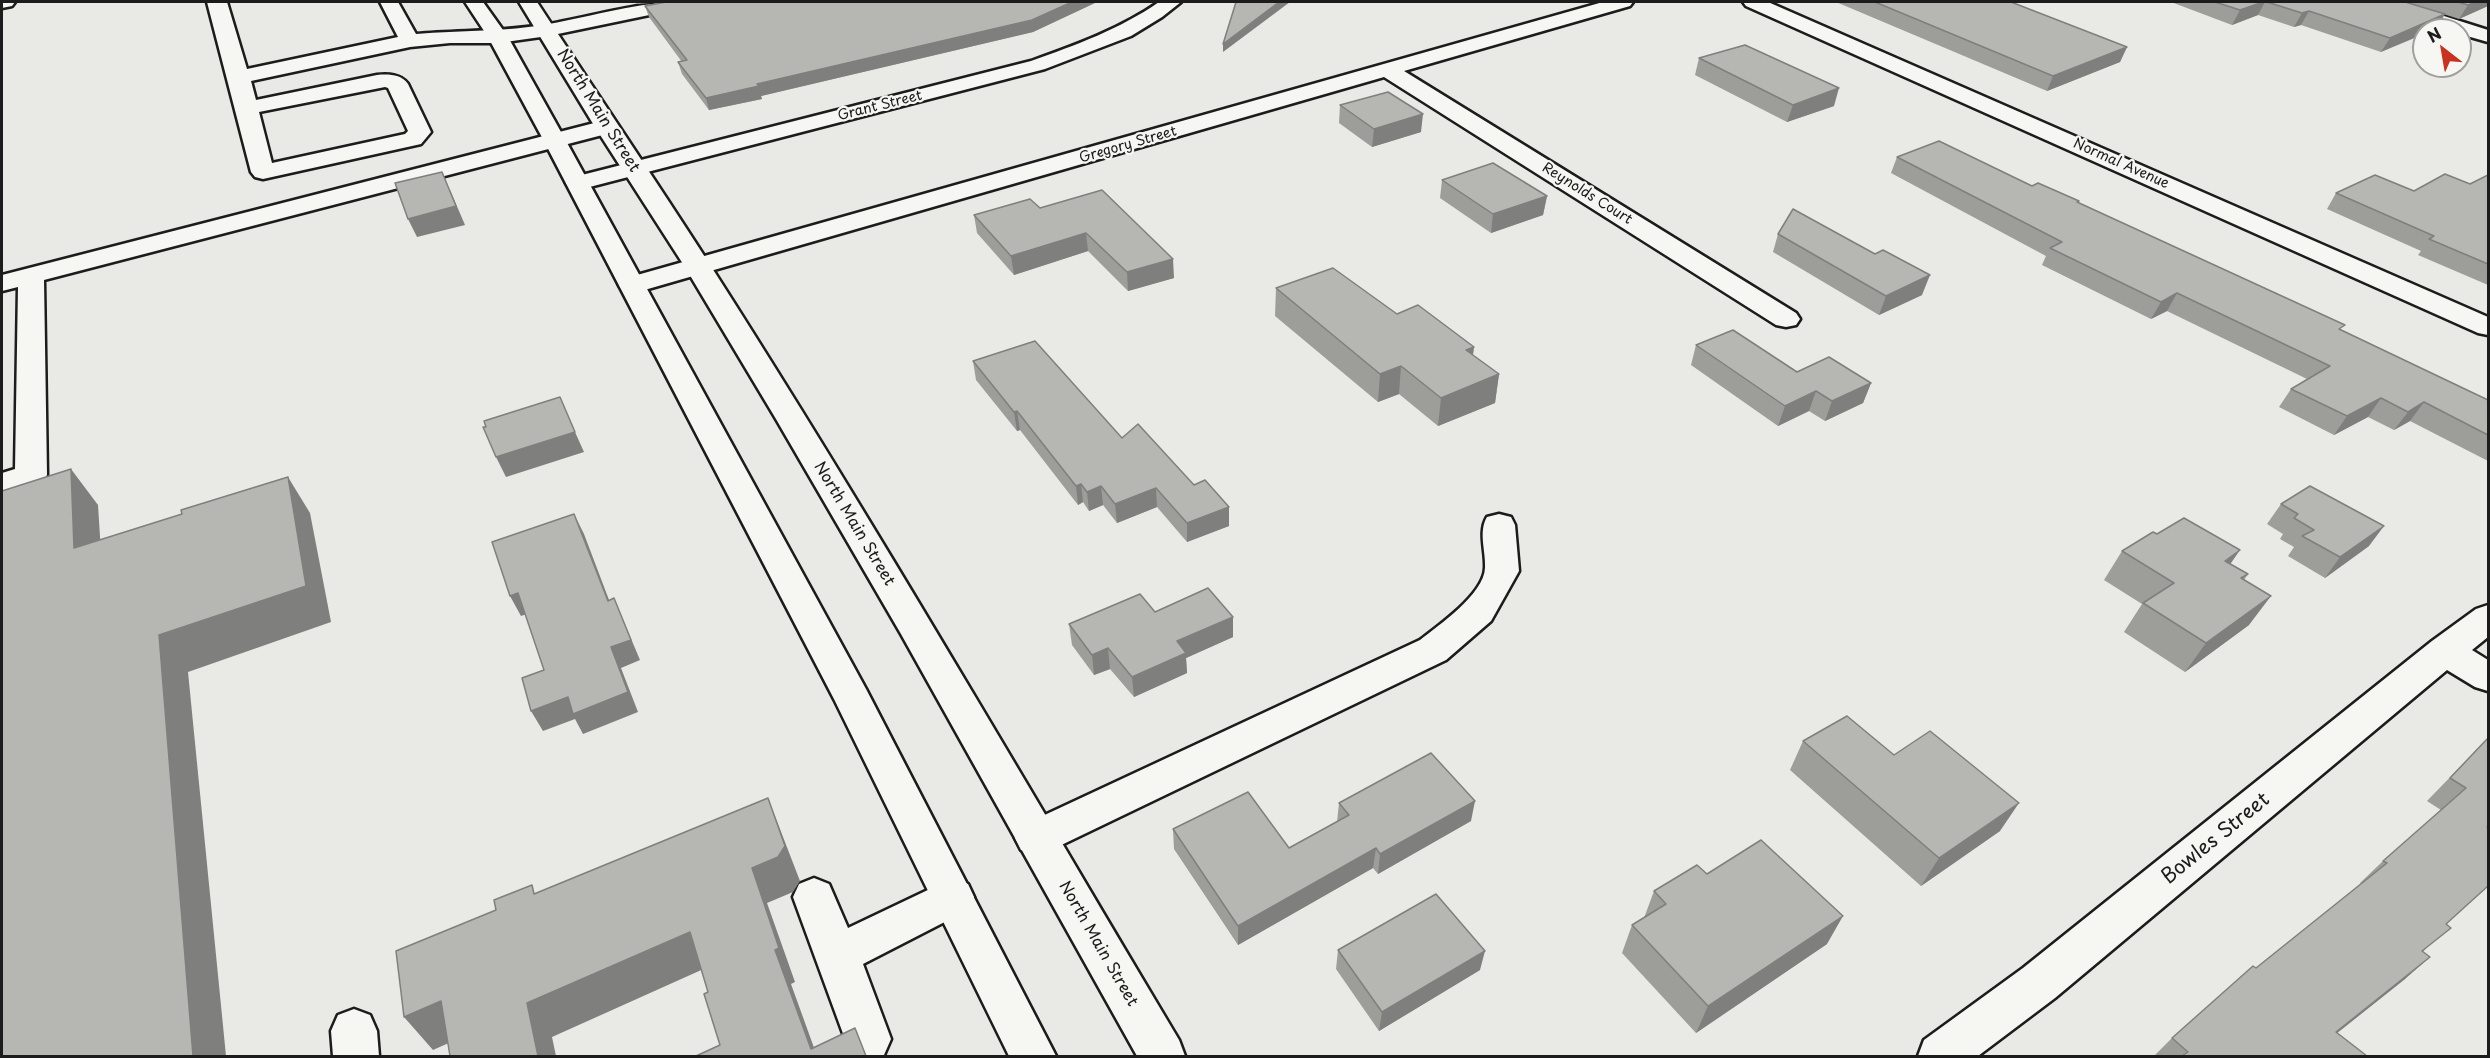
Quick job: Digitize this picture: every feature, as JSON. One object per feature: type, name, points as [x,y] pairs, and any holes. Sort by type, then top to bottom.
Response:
[{"type":"street","points":[[218,2],[263,172],[276,212]]},
{"type":"street","points":[[389,2],[410,41]]},
{"type":"street","points":[[474,2],[498,37],[578,183],[853,699],[1033,1056]]},
{"type":"street","name":"North Main Street","points":[[528,2],[548,30],[606,127],[698,267],[909,617],[1162,1056]]},
{"type":"street","points":[[239,77],[410,41],[450,37],[498,37],[548,30],[683,2]]},
{"type":"street","name":"Grant Street","points":[[578,183],[1038,65],[1099,45],[1143,22],[1171,2]]},
{"type":"street","name":"Gregory Street","points":[[633,285],[1623,2]]},
{"type":"street","name":"Normal Avenue","points":[[1753,2],[2488,327]]},
{"type":"street","points":[[2382,2],[2488,36]]},
{"type":"street","name":"Reynolds Court","points":[[1388,70],[1786,319]]},
{"type":"street","points":[[247,108],[388,80],[397,84],[420,132],[413,139],[263,172]]},
{"type":"street","points":[[2,283],[606,127]]},
{"type":"street","points":[[2,484],[31,475],[31,275]]},
{"type":"street","points":[[1036,838],[1432,650],[1479,612],[1502,572],[1499,525]]},
{"type":"street","name":"Bowles Street","points":[[1941,1056],[2039,983],[2488,618]]},
{"type":"street","points":[[2445,651],[2488,677]]},
{"type":"street","points":[[814,897],[868,1039]]},
{"type":"street","points":[[837,955],[953,897]]},
{"type":"building","points":[[666,2],[1072,2],[1032,20],[706,98],[678,62],[687,60],[645,6]]},
{"type":"building","points":[[1236,2],[1279,2],[1223,44]]},
{"type":"building","points":[[1875,2],[2011,2],[2127,47],[2053,76]]},
{"type":"building","points":[[2215,2],[2263,2],[2240,10]]},
{"type":"building","points":[[2267,2],[2405,2],[2445,14],[2436,18],[2412,18],[2412,28],[2390,38],[2309,11],[2302,13]]},
{"type":"building","points":[[2458,2],[2475,2],[2468,5]]},
{"type":"building","points":[[1745,45],[1839,88],[1793,105],[1699,58]]},
{"type":"building","points":[[1388,92],[1423,114],[1374,129],[1340,105]]},
{"type":"building","points":[[1939,141],[2032,186],[2038,183],[2079,201],[2077,202],[2345,325],[2339,329],[2488,400],[2488,435],[2424,402],[2408,412],[2381,398],[2347,416],[2291,389],[2330,366],[2177,293],[2161,302],[2050,248],[2062,242],[1897,157]]},
{"type":"building","points":[[1493,163],[1547,196],[1493,214],[1442,180]]},
{"type":"building","points":[[442,172],[456,206],[408,219],[395,183]]},
{"type":"building","points":[[2445,174],[2470,184],[2488,175],[2488,264],[2429,239],[2434,236],[2336,193],[2375,175],[2414,191]]},
{"type":"building","points":[[1102,190],[1173,259],[1127,272],[1086,233],[1011,256],[974,215],[1030,199],[1040,208]]},
{"type":"building","points":[[1793,209],[1875,254],[1883,250],[1930,275],[1886,296],[1778,234]]},
{"type":"building","points":[[1333,268],[1397,314],[1418,305],[1474,347],[1466,350],[1499,374],[1441,398],[1401,366],[1380,374],[1276,288]]},
{"type":"building","points":[[1733,330],[1797,372],[1829,357],[1871,383],[1832,401],[1816,391],[1785,406],[1696,345]]},
{"type":"building","points":[[1035,341],[1122,438],[1138,424],[1194,485],[1205,480],[1229,507],[1187,523],[1156,488],[1115,504],[1101,486],[1087,492],[1081,484],[1076,486],[1017,411],[1014,412],[973,361]]},
{"type":"building","points":[[560,397],[575,432],[496,457],[483,427],[486,427],[484,421]]},
{"type":"building","points":[[71,469],[74,548],[182,514],[181,510],[288,477],[306,586],[159,635],[193,1056],[2,1056],[2,491]]},
{"type":"building","points":[[2310,486],[2384,526],[2340,557],[2302,536],[2314,530],[2294,518],[2298,514],[2281,504]]},
{"type":"building","points":[[574,514],[608,601],[614,598],[631,640],[611,647],[628,692],[573,714],[568,697],[531,711],[522,678],[544,670],[518,593],[510,596],[492,542]]},
{"type":"building","points":[[2184,518],[2240,550],[2225,561],[2248,574],[2241,578],[2271,596],[2206,643],[2143,603],[2174,583],[2122,551],[2153,532],[2157,534]]},
{"type":"building","points":[[1208,588],[1233,617],[1177,641],[1186,653],[1132,677],[1108,648],[1092,655],[1069,624],[1140,594],[1155,612]]},
{"type":"building","points":[[1847,716],[1894,755],[1930,731],[2019,803],[1939,858],[1803,741]]},
{"type":"building","points":[[2488,738],[2488,886],[2446,924],[2451,928],[2422,951],[2430,957],[2336,1032],[2367,1056],[2182,1056],[2188,1052],[2172,1038],[2253,966],[2256,968],[2387,863],[2383,861],[2466,788],[2450,778]]},
{"type":"building","points":[[1431,753],[1475,801],[1380,854],[1376,848],[1238,926],[1173,829],[1248,792],[1289,848],[1349,815],[1339,803]]},
{"type":"building","points":[[768,798],[785,846],[778,857],[752,868],[779,948],[775,950],[811,1049],[855,1028],[866,1056],[696,1056],[720,1045],[704,994],[708,992],[690,932],[527,1003],[538,1056],[450,1056],[441,1001],[404,1017],[396,951],[496,910],[494,900],[532,885],[534,894]]},
{"type":"building","points":[[1761,840],[1843,916],[1708,1006],[1632,925],[1666,904],[1654,891],[1697,865],[1707,874]]},
{"type":"building","points":[[1436,894],[1485,951],[1382,1012],[1338,950]]}]
